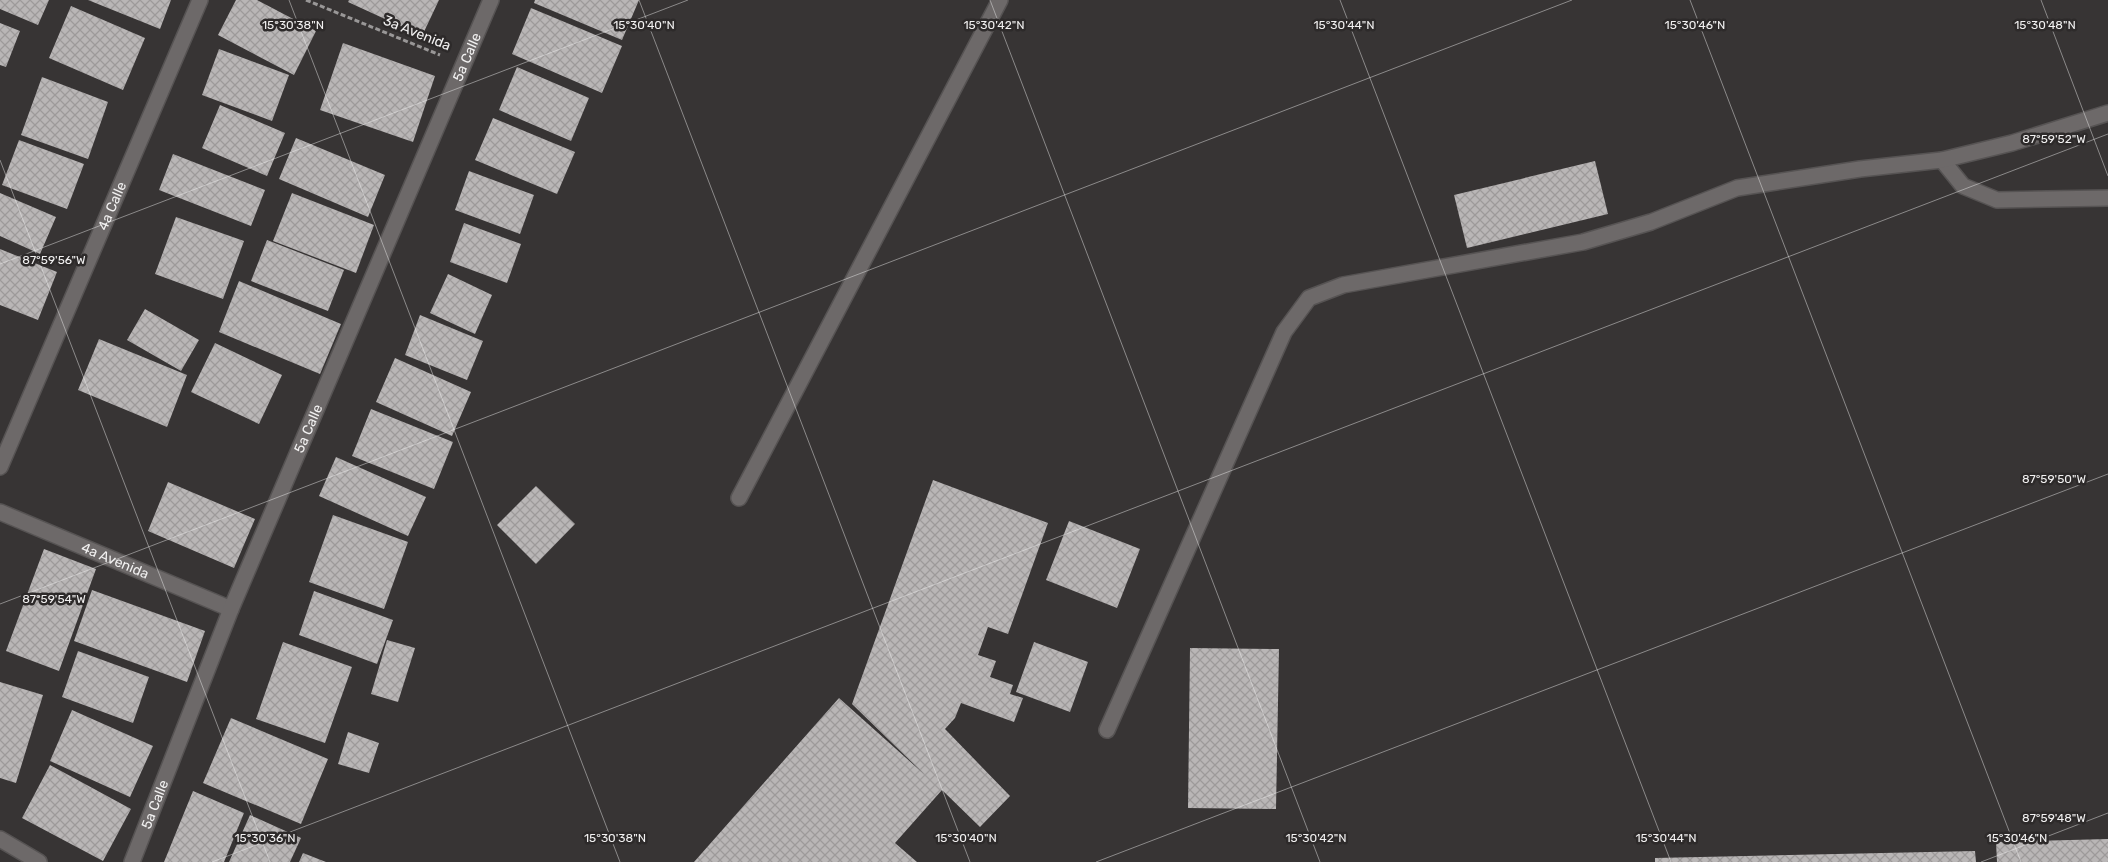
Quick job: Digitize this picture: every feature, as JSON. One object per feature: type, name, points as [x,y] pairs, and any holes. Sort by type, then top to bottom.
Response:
[{"type":"street","name":"4a Calle","points":[[0,467],[200,0]]},
{"type":"street","name":"5a Calle","points":[[132,862],[231,609],[491,0]]},
{"type":"street","points":[[739,498],[1000,0]]},
{"type":"street","points":[[1107,730],[1284,332],[1309,298],[1343,285],[1583,242],[1651,222],[1737,188],[1860,169],[1942,160],[2012,143],[2108,113]]},
{"type":"street","points":[[1942,160],[1963,186],[1997,200],[2108,198]]},
{"type":"street","name":"4a Avenida","points":[[0,512],[231,609]]},
{"type":"street","points":[[0,840],[39,862]]},
{"type":"path","name":"3a Avenida","points":[[306,0],[464,64]]},
{"type":"building","points":[[0,0],[49,0],[38,25],[0,9]]},
{"type":"building","points":[[88,0],[171,0],[160,29]]},
{"type":"building","points":[[236,0],[257,0],[316,31],[294,75],[218,35]]},
{"type":"building","points":[[349,0],[439,0],[422,36],[348,2]]},
{"type":"building","points":[[535,0],[639,0],[622,40],[534,3]]},
{"type":"building","points":[[71,6],[145,38],[123,90],[49,58]]},
{"type":"building","points":[[531,8],[622,46],[602,93],[512,54]]},
{"type":"building","points":[[0,23],[20,31],[6,67],[0,65]]},
{"type":"building","points":[[343,43],[435,76],[413,142],[320,110]]},
{"type":"building","points":[[219,49],[289,75],[272,121],[202,95]]},
{"type":"building","points":[[517,67],[589,98],[571,141],[499,110]]},
{"type":"building","points":[[42,77],[108,102],[88,159],[21,135]]},
{"type":"building","points":[[220,105],[285,133],[267,176],[202,148]]},
{"type":"building","points":[[493,118],[575,152],[557,194],[475,160]]},
{"type":"building","points":[[296,138],[385,175],[368,217],[279,179]]},
{"type":"building","points":[[19,140],[84,164],[67,209],[2,185]]},
{"type":"building","points":[[173,154],[265,190],[251,226],[159,190]]},
{"type":"building","points":[[1595,161],[1608,214],[1467,248],[1454,195]]},
{"type":"building","points":[[469,171],[534,195],[520,234],[455,210]]},
{"type":"building","points":[[0,193],[56,217],[40,254],[0,236]]},
{"type":"building","points":[[292,193],[374,225],[356,273],[273,241]]},
{"type":"building","points":[[176,217],[244,241],[223,299],[155,274]]},
{"type":"building","points":[[464,223],[521,244],[507,283],[450,262]]},
{"type":"building","points":[[267,240],[344,270],[328,311],[251,281]]},
{"type":"building","points":[[0,249],[57,272],[38,320],[0,305]]},
{"type":"building","points":[[448,274],[492,295],[475,334],[430,313]]},
{"type":"building","points":[[239,281],[341,324],[320,374],[219,332]]},
{"type":"building","points":[[145,309],[199,340],[181,371],[127,340]]},
{"type":"building","points":[[420,315],[483,341],[467,380],[405,355]]},
{"type":"building","points":[[99,339],[187,375],[167,427],[78,390]]},
{"type":"building","points":[[215,343],[282,375],[259,424],[191,392]]},
{"type":"building","points":[[395,358],[471,392],[452,436],[376,402]]},
{"type":"building","points":[[371,409],[453,442],[434,489],[352,456]]},
{"type":"building","points":[[336,457],[426,497],[408,536],[319,496]]},
{"type":"building","points":[[933,480],[1048,523],[1008,634],[988,627],[978,655],[996,661],[990,677],[1013,685],[1010,694],[1023,698],[1014,722],[961,703],[955,718],[945,729],[1010,796],[980,827],[942,790],[895,843],[917,862],[694,862],[839,698],[924,774],[852,704]]},
{"type":"building","points":[[168,482],[255,519],[234,568],[148,531]]},
{"type":"building","points":[[536,486],[575,524],[536,564],[497,525]]},
{"type":"building","points":[[333,515],[408,542],[384,609],[309,582]]},
{"type":"building","points":[[1069,521],[1140,549],[1117,608],[1046,580]]},
{"type":"building","points":[[44,549],[96,569],[59,671],[6,651]]},
{"type":"building","points":[[92,590],[205,631],[187,682],[74,641]]},
{"type":"building","points":[[314,591],[393,620],[377,664],[299,635]]},
{"type":"building","points":[[387,640],[415,648],[398,702],[371,694]]},
{"type":"building","points":[[283,642],[352,667],[325,743],[256,719]]},
{"type":"building","points":[[1034,642],[1088,662],[1070,712],[1016,692]]},
{"type":"building","points":[[1190,648],[1279,649],[1276,809],[1188,808]]},
{"type":"building","points":[[78,651],[149,677],[133,723],[62,697]]},
{"type":"building","points":[[0,682],[43,695],[16,783],[0,778]]},
{"type":"building","points":[[72,710],[153,746],[130,797],[50,761]]},
{"type":"building","points":[[231,718],[328,759],[301,824],[203,783]]},
{"type":"building","points":[[348,732],[379,743],[369,773],[338,764]]},
{"type":"building","points":[[50,765],[131,809],[103,861],[22,818]]},
{"type":"building","points":[[193,791],[244,813],[224,862],[164,862]]},
{"type":"building","points":[[250,815],[301,838],[290,862],[229,862]]},
{"type":"building","points":[[2108,839],[2108,862],[1997,862],[1996,842]]},
{"type":"building","points":[[1975,851],[1976,862],[1655,862],[1655,858]]},
{"type":"building","points":[[303,853],[326,862],[299,862]]}]
